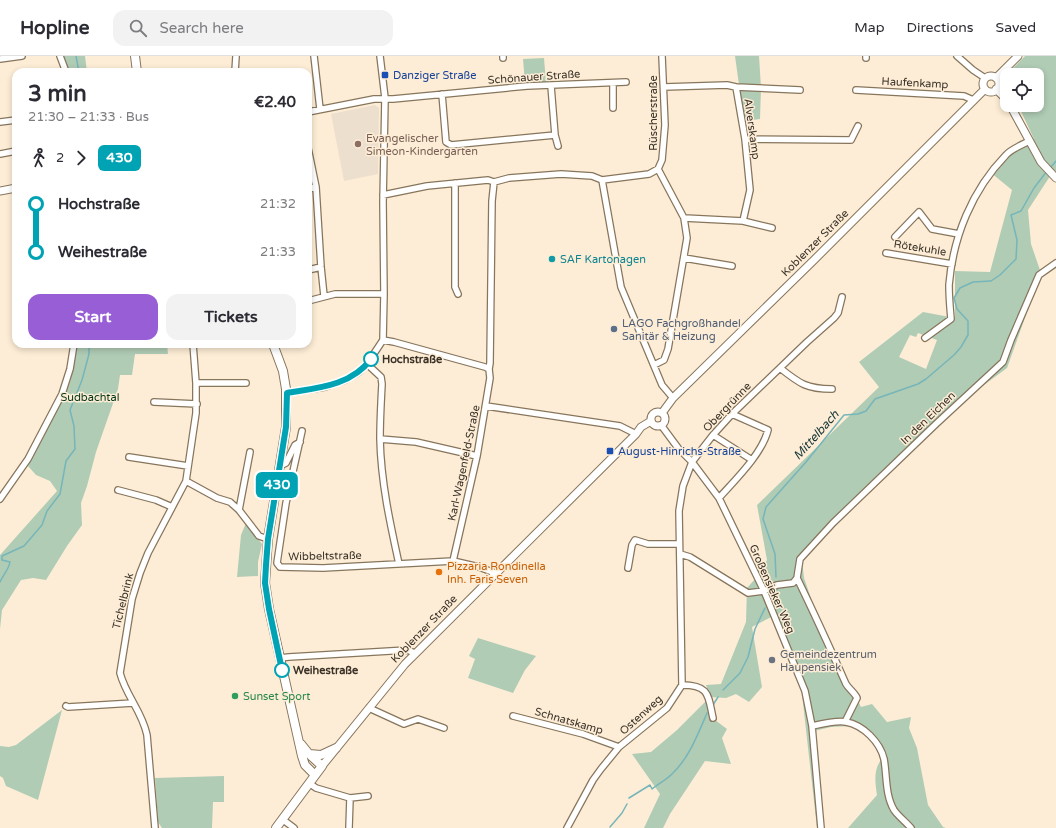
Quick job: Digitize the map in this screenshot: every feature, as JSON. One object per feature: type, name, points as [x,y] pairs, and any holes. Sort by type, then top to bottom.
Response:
[{"type":"main road","points":[[136,56],[137,68]]},
{"type":"main road","points":[[274,348],[283,371],[287,393],[286,427],[268,539],[265,583],[269,609],[302,756],[305,765],[315,776]]},
{"type":"main road","points":[[300,742],[308,754],[322,766]]},
{"type":"main road","points":[[308,754],[321,755],[336,748]]},
{"type":"main road","name":"Koblenzer Straße","points":[[276,828],[322,766]]},
{"type":"street","points":[[0,58],[22,56]]},
{"type":"street","points":[[60,56],[64,68]]},
{"type":"street","points":[[235,68],[236,56]]},
{"type":"street","points":[[314,56],[320,109]]},
{"type":"street","points":[[287,393],[336,384],[359,372],[367,364],[383,340],[385,98],[380,56]]},
{"type":"street","name":"Rüscherstraße","points":[[658,169],[662,160],[665,125],[662,56]]},
{"type":"street","points":[[957,56],[972,70],[985,78],[992,76],[996,78]]},
{"type":"street","points":[[996,78],[1018,56]]},
{"type":"street","points":[[985,78],[983,82],[985,89],[990,91],[996,89]]},
{"type":"street","points":[[996,78],[998,85],[996,89]]},
{"type":"street","name":"Schönauer Straße","points":[[312,111],[374,99],[393,99],[527,86],[626,82]]},
{"type":"street","points":[[612,83],[614,108]]},
{"type":"street","name":"Alverskamp","points":[[664,87],[727,85],[736,87],[745,138],[750,190],[743,221]]},
{"type":"street","points":[[551,86],[555,135],[558,146]]},
{"type":"street","points":[[736,87],[800,90]]},
{"type":"street","name":"Koblenzer Straße","points":[[322,766],[396,674],[415,653],[642,427],[655,424],[651,417],[653,413],[662,413],[672,398],[832,243],[985,89]]},
{"type":"street","points":[[996,89],[1000,93]]},
{"type":"street","name":"Haufenkamp","points":[[856,90],[964,96],[973,100]]},
{"type":"street","points":[[442,94],[446,142],[448,144],[451,145],[555,135]]},
{"type":"street","points":[[1014,112],[1029,141],[1048,170],[1056,178]]},
{"type":"street","points":[[0,122],[12,120]]},
{"type":"street","points":[[745,138],[851,140],[858,126]]},
{"type":"street","name":"Rötekuhle","points":[[925,338],[950,319],[949,286],[952,264],[959,234],[978,190],[1006,154],[1029,141]]},
{"type":"street","points":[[0,154],[12,152]]},
{"type":"street","points":[[312,168],[316,187],[324,296]]},
{"type":"street","points":[[383,195],[426,186],[488,180],[497,181],[533,175],[568,174],[592,176],[602,180],[649,174],[658,169],[684,218],[687,238],[668,349],[664,360],[654,365]]},
{"type":"street","points":[[602,180],[622,287],[662,385],[672,398]]},
{"type":"street","name":"Karl-Wagenfeld-Straße","points":[[453,561],[477,456],[490,378],[492,201],[497,181]]},
{"type":"street","points":[[456,183],[455,287],[458,294]]},
{"type":"street","points":[[312,188],[316,187]]},
{"type":"street","points":[[0,191],[12,189]]},
{"type":"street","name":"Rötekuhle","points":[[895,237],[919,212],[932,229],[959,234]]},
{"type":"street","points":[[684,218],[743,221],[772,228]]},
{"type":"street","name":"Rötekuhle","points":[[886,253],[952,264]]},
{"type":"street","points":[[684,258],[732,266]]},
{"type":"street","name":"In den Eichen","points":[[797,578],[800,559],[833,523],[1003,362],[1039,275],[1056,263]]},
{"type":"street","points":[[312,269],[321,267]]},
{"type":"street","points":[[312,300],[335,294],[384,294]]},
{"type":"street","name":"Obergrünne","points":[[692,462],[712,435],[732,414],[834,318],[838,313],[842,297]]},
{"type":"street","points":[[383,340],[485,367],[489,370]]},
{"type":"street","points":[[0,499],[28,459],[62,394],[70,370],[73,348]]},
{"type":"street","name":"Tichelbrink","points":[[155,828],[147,735],[141,715],[122,684],[120,673],[132,599],[148,553],[186,481],[193,441],[197,404],[193,348]]},
{"type":"street","points":[[367,364],[381,377],[380,439],[386,502],[399,564]]},
{"type":"street","points":[[780,368],[798,382],[806,386],[832,389]]},
{"type":"street","points":[[196,383],[246,383]]},
{"type":"street","points":[[154,402],[197,404]]},
{"type":"street","points":[[486,406],[620,426],[636,434]]},
{"type":"street","points":[[655,424],[665,419],[662,413]]},
{"type":"street","points":[[719,498],[752,460],[768,430],[732,414]]},
{"type":"street","name":"Großensieker Weg","points":[[655,424],[692,462],[719,498],[764,591],[805,691],[812,726],[821,828]]},
{"type":"street","name":"Wibbeltstraße","points":[[302,431],[286,503],[277,563],[280,567],[323,568],[453,561],[479,566],[495,573]]},
{"type":"street","points":[[712,435],[752,460]]},
{"type":"street","points":[[380,439],[416,442],[477,456]]},
{"type":"street","name":"Wibbeltstraße","points":[[280,466],[286,463],[295,445],[300,442]]},
{"type":"street","points":[[239,510],[250,452]]},
{"type":"street","points":[[129,457],[188,466]]},
{"type":"street","points":[[692,462],[683,486],[679,511],[682,685],[692,685],[703,688],[708,695],[713,718]]},
{"type":"street","points":[[186,481],[217,498],[230,502],[239,510],[258,536],[268,539]]},
{"type":"street","points":[[118,490],[156,500],[172,507]]},
{"type":"street","points":[[628,568],[632,545],[635,540],[648,544],[679,544]]},
{"type":"street","points":[[680,554],[690,557],[748,593],[764,591],[777,585],[793,583],[797,578],[820,624],[847,686],[857,698],[845,722]]},
{"type":"street","points":[[280,658],[407,650],[415,653]]},
{"type":"street","name":"Ostenweg","points":[[567,828],[593,780],[619,747],[667,708],[682,685]]},
{"type":"street","points":[[66,706],[133,703]]},
{"type":"street","points":[[369,708],[404,724],[418,719],[444,728]]},
{"type":"street","name":"Schnatskamp","points":[[513,716],[583,734],[619,747]]},
{"type":"street","points":[[812,726],[845,722],[861,728],[869,734],[877,743],[884,757],[888,790],[894,809],[911,828]]},
{"type":"street","points":[[309,783],[316,788],[350,798],[368,796]]},
{"type":"street","points":[[349,828],[350,798]]},
{"type":"street","points":[[282,819],[294,828]]},
{"type":"shaded area","name":"Evangelischer Simeon-Kindergarten","points":[[375,105],[379,108],[378,174],[344,181],[331,114]]},
{"type":"green space","points":[[61,56],[85,56],[86,68],[66,68]]},
{"type":"green space","points":[[735,56],[759,56],[761,88],[760,119],[744,121]]},
{"type":"green space","points":[[1025,56],[1056,56],[1056,171],[1054,170],[1028,210],[1031,244],[1041,273],[1007,368],[973,393],[923,439],[832,526],[802,560],[804,578],[820,624],[861,707],[872,704],[887,722],[911,717],[909,728],[917,748],[928,805],[943,827],[946,828],[848,828],[877,795],[875,780],[876,771],[883,757],[871,738],[850,726],[831,727],[814,731],[806,690],[775,615],[752,627],[762,687],[749,702],[736,694],[726,698],[710,697],[706,685],[721,684],[746,622],[747,588],[755,579],[767,560],[757,505],[879,387],[859,362],[923,312],[955,318],[955,271],[990,272],[1012,190],[990,172],[1006,155],[1034,139],[1021,112],[1044,112],[1044,68],[1013,68]],"holes":[[[918,333],[937,340],[926,369],[899,357],[910,335],[916,337]]]},
{"type":"green space","points":[[544,58],[546,83],[525,83],[523,59]]},
{"type":"green space","name":"Sudbachtal","points":[[77,348],[167,348],[168,354],[135,354],[132,375],[120,375],[118,389],[96,452],[81,503],[82,525],[46,580],[33,578],[21,580],[2,610],[0,629],[0,555],[57,491],[50,481],[36,475],[28,466],[65,395],[70,382]]},
{"type":"green space","points":[[246,523],[262,544],[258,562],[258,576],[237,577],[241,535]]},
{"type":"green space","points":[[478,638],[536,656],[525,670],[513,693],[468,678],[475,659],[469,656]]},
{"type":"green space","points":[[805,691],[821,828],[817,828],[802,694]]},
{"type":"green space","points":[[710,697],[715,720],[727,729],[722,738],[731,764],[705,761],[670,814],[663,828],[644,828],[660,794],[632,754],[651,752],[677,730]]},
{"type":"green space","points":[[62,710],[38,800],[6,786],[3,778],[0,776],[0,746],[9,747],[16,745]]},
{"type":"green space","points":[[224,776],[224,802],[213,802],[212,828],[162,828],[158,822],[155,778]]},
{"type":"waterway","points":[[76,56],[78,68]]},
{"type":"waterway","name":"Mittelbach","points":[[1050,168],[1056,161]]},
{"type":"waterway","name":"Mittelbach","points":[[776,577],[775,554],[763,519],[766,507],[806,462],[844,415],[858,414],[866,411],[875,399],[918,384],[954,355],[961,347],[968,335],[968,321],[957,309],[954,298],[960,288],[973,282],[991,281],[1000,275],[1016,259],[1017,240],[1011,215],[1021,211],[1034,188],[1047,171]]},
{"type":"waterway","points":[[0,582],[10,562],[2,560],[2,556],[24,546],[42,525],[47,511],[60,494],[66,461],[75,449],[74,426],[70,410],[82,380],[89,354],[89,348]]},
{"type":"waterway","name":"Mittelbach","points":[[773,597],[777,590]]},
{"type":"waterway","name":"Mittelbach","points":[[723,690],[740,673],[748,657],[755,629],[765,608]]},
{"type":"waterway","name":"Mittelbach","points":[[713,705],[718,697]]},
{"type":"waterway","name":"Mittelbach","points":[[629,798],[650,785],[652,789],[678,768],[692,745],[707,713]]},
{"type":"waterway","name":"Mittelbach","points":[[610,827],[622,813],[627,804]]},
{"type":"bus line","name":"430","points":[[282,670],[265,583],[268,539],[286,427],[287,393],[336,384],[359,372],[371,359]]},
{"type":"place","name":"Danziger Straße","points":[[385,75]]},
{"type":"place","name":"Evangelischer Simeon-Kindergarten","points":[[358,144]]},
{"type":"place","name":"SAF Kartonagen","points":[[552,259]]},
{"type":"place","name":"LAGO Fachgroßhandel Sanitär & Heizung","points":[[614,329]]},
{"type":"place","name":"Hochstraße","points":[[371,359]]},
{"type":"place","name":"August-Hinrichs-Straße","points":[[610,451]]},
{"type":"place","name":"Pizzaria Rondinella Inh. Faris Seven","points":[[439,572]]},
{"type":"place","name":"Gemeindezentrum Haupensiek","points":[[772,660]]},
{"type":"place","name":"Weihestraße","points":[[282,670]]},
{"type":"place","name":"Sunset Sport","points":[[235,696]]}]
